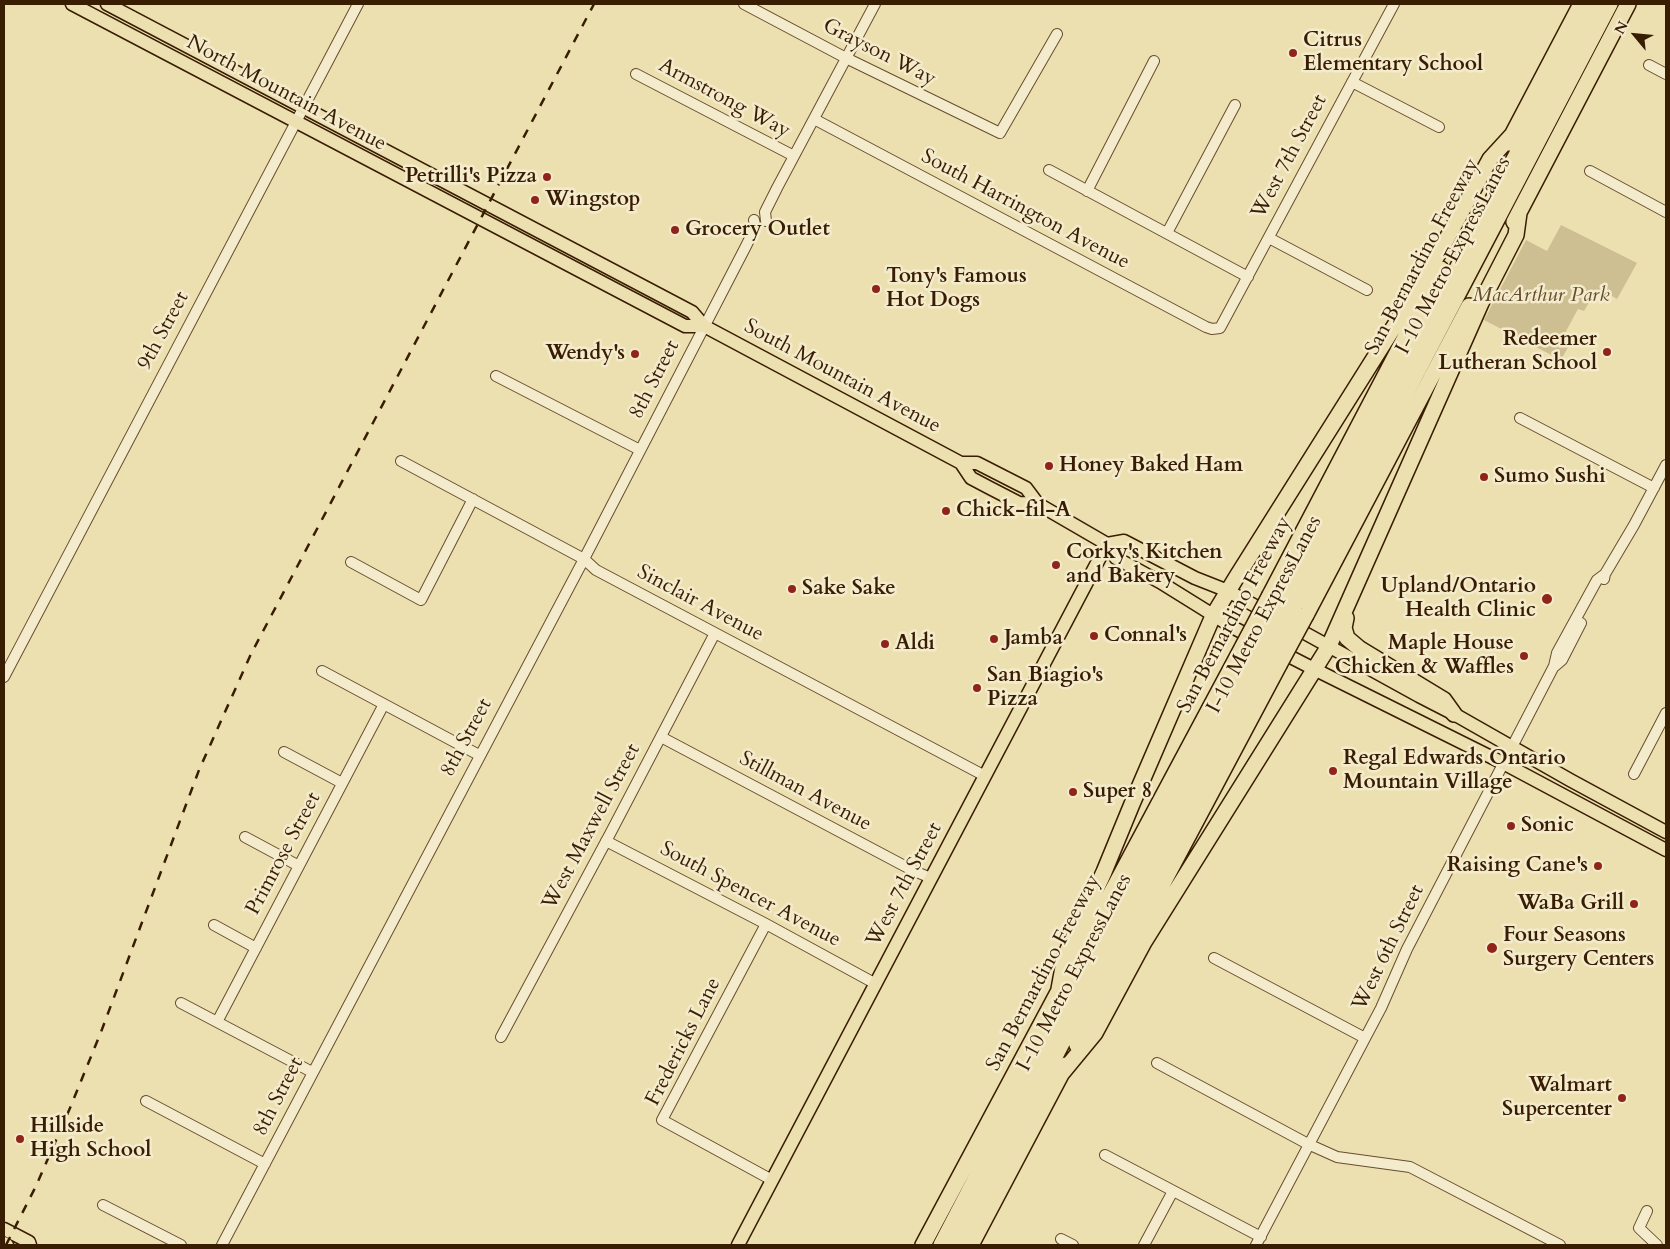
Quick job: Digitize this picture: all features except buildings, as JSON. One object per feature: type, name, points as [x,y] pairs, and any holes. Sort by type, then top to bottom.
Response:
[{"type":"highway","name":"San Bernardino Freeway","points":[[971,1245],[1163,884],[1261,656],[1288,604],[1397,352],[1581,4]]},
{"type":"highway","name":"I-10 Metro ExpressLanes","points":[[1288,604],[1342,491],[1596,4]]},
{"type":"highway","name":"I-10 Metro ExpressLanes","points":[[1288,604],[1449,311],[1610,4]]},
{"type":"highway","name":"San Bernardino Freeway","points":[[923,1245],[1144,829],[1261,656],[1288,604],[1364,503],[1628,4]]},
{"type":"highway","points":[[1059,989],[1065,956],[1097,889],[1213,616],[1419,287],[1490,159],[1512,135]]},
{"type":"highway","points":[[1062,1073],[1095,1033],[1144,942],[1330,646],[1481,303],[1516,235],[1519,213]]},
{"type":"highway","points":[[1397,352],[1454,274]]},
{"type":"highway","points":[[1364,503],[1449,311]]},
{"type":"highway","points":[[1346,611],[1344,628],[1347,638],[1360,649],[1444,700],[1454,714]]},
{"type":"highway","name":"I-10 Metro ExpressLanes","points":[[941,1245],[1110,920],[1261,656]]},
{"type":"highway","name":"I-10 Metro ExpressLanes","points":[[957,1245],[1116,942],[1261,656]]},
{"type":"highway","points":[[1110,920],[1144,829]]},
{"type":"highway","points":[[1116,942],[1163,884]]},
{"type":"main road","name":"North Mountain Avenue","points":[[72,4],[480,220]]},
{"type":"main road","name":"North Mountain Avenue","points":[[107,4],[488,204]]},
{"type":"main road","points":[[113,25],[134,29],[180,53],[192,49]]},
{"type":"main road","points":[[185,63],[197,60],[224,74],[243,76]]},
{"type":"main road","points":[[349,150],[364,152],[395,166],[406,161]]},
{"type":"main road","points":[[397,175],[408,172],[444,190],[468,194]]},
{"type":"main road","name":"South Mountain Avenue","points":[[488,204],[692,312],[704,326],[961,463],[971,478],[1018,503],[1038,504],[1107,544],[1116,558],[1160,582],[1213,616],[1316,670]]},
{"type":"main road","name":"South Mountain Avenue","points":[[480,220],[685,326],[704,326]]},
{"type":"main road","points":[[504,232],[525,235],[590,269],[595,268],[599,263]]},
{"type":"main road","points":[[597,280],[602,277],[608,277],[622,284],[645,288]]},
{"type":"main road","name":"South Mountain Avenue","points":[[1107,544],[1124,541],[1195,578],[1228,592],[1330,646]]},
{"type":"main road","name":"West 7th Street","points":[[738,1245],[1107,544]]},
{"type":"main road","points":[[1330,646],[1454,714],[1511,748],[1666,832]]},
{"type":"main road","points":[[1316,670],[1503,763],[1666,850]]},
{"type":"main road","points":[[4,1229],[29,1242],[30,1245]]},
{"type":"street","name":"9th Street","points":[[4,677],[358,4]]},
{"type":"street","name":"Grayson Way","points":[[744,4],[846,58],[1000,133],[1057,34]]},
{"type":"street","name":"8th Street","points":[[222,1245],[479,754],[584,559],[745,248],[744,239],[769,192],[777,188],[875,4]]},
{"type":"street","name":"West 7th Street","points":[[1220,328],[1394,4]]},
{"type":"street","points":[[1087,191],[1154,61]]},
{"type":"street","points":[[1649,65],[1666,74]]},
{"type":"street","name":"Armstrong Way","points":[[636,74],[794,156]]},
{"type":"street","points":[[1352,82],[1439,127]]},
{"type":"street","points":[[1166,233],[1235,105]]},
{"type":"street","name":"South Harrington Avenue","points":[[814,119],[1206,327],[1212,329],[1220,328]]},
{"type":"street","points":[[1049,170],[1248,277]]},
{"type":"street","points":[[1590,171],[1666,212]]},
{"type":"street","name":"8th Street","points":[[745,248],[753,245],[779,197],[777,188]]},
{"type":"street","points":[[1269,238],[1367,290]]},
{"type":"street","points":[[496,376],[640,450]]},
{"type":"street","points":[[1520,418],[1654,488]]},
{"type":"street","name":"Sinclair Avenue","points":[[401,461],[584,559],[596,570],[985,776]]},
{"type":"street","name":"West 6th Street","points":[[1258,1241],[1388,995],[1407,949],[1554,666],[1562,660],[1603,583],[1605,574],[1666,465]]},
{"type":"street","points":[[351,562],[421,600],[473,499]]},
{"type":"street","name":"West Maxwell Street","points":[[501,1037],[715,633]]},
{"type":"street","points":[[322,671],[479,754]]},
{"type":"street","name":"Primrose Street","points":[[217,1022],[384,704]]},
{"type":"street","points":[[1634,774],[1666,712]]},
{"type":"street","name":"Stillman Avenue","points":[[661,738],[914,871],[932,878]]},
{"type":"street","points":[[284,752],[342,783]]},
{"type":"street","points":[[245,837],[299,866]]},
{"type":"street","name":"South Spencer Avenue","points":[[606,841],[766,924],[876,984]]},
{"type":"street","name":"Fredericks Lane","points":[[766,924],[662,1120],[772,1180]]},
{"type":"street","points":[[214,925],[256,948]]},
{"type":"street","points":[[1214,958],[1365,1038]]},
{"type":"street","points":[[181,1003],[312,1072]]},
{"type":"street","points":[[1157,1063],[1308,1144],[1337,1157],[1410,1167],[1560,1245]]},
{"type":"street","points":[[146,1101],[265,1164]]},
{"type":"street","points":[[1105,1155],[1173,1191],[1258,1241]]},
{"type":"street","points":[[1144,1245],[1173,1191]]},
{"type":"street","points":[[103,1204],[180,1245]]},
{"type":"street","points":[[1647,1211],[1639,1228],[1657,1245]]},
{"type":"street","points":[[1060,1239],[1073,1245]]},
{"type":"green space","name":"MacArthur Park","points":[[1561,225],[1637,263],[1617,299],[1607,293],[1591,299],[1584,311],[1578,309],[1564,335],[1572,340],[1561,360],[1484,320],[1526,240],[1547,251]]},
{"type":"railway","points":[[6,1245],[36,1186],[70,1108],[101,1032],[199,770],[251,654],[594,4]]},
{"type":"place","name":"Citrus Elementary School","points":[[1293,53]]},
{"type":"place","name":"Petrilli's Pizza","points":[[547,177]]},
{"type":"place","name":"Wingstop","points":[[535,200]]},
{"type":"place","name":"Grocery Outlet","points":[[675,230]]},
{"type":"place","name":"Tony's Famous Hot Dogs","points":[[876,289]]},
{"type":"place","name":"Redeemer Lutheran School","points":[[1607,352]]},
{"type":"place","name":"Wendy's","points":[[635,354]]},
{"type":"place","name":"Honey Baked Ham","points":[[1049,466]]},
{"type":"place","name":"Sumo Sushi","points":[[1484,477]]},
{"type":"place","name":"Chick-fil-A","points":[[946,511]]},
{"type":"place","name":"Corky's Kitchen and Bakery","points":[[1056,565]]},
{"type":"place","name":"Sake Sake","points":[[792,589]]},
{"type":"place","name":"Upland/Ontario Health Clinic","points":[[1547,599]]},
{"type":"place","name":"Connal's","points":[[1094,636]]},
{"type":"place","name":"Jamba","points":[[994,639]]},
{"type":"place","name":"Aldi","points":[[885,644]]},
{"type":"place","name":"Maple House Chicken & Waffles","points":[[1524,656]]},
{"type":"place","name":"San Biagio's Pizza","points":[[977,688]]},
{"type":"place","name":"Regal Edwards Ontario Mountain Village","points":[[1333,771]]},
{"type":"place","name":"Super 8","points":[[1073,792]]},
{"type":"place","name":"Sonic","points":[[1511,826]]},
{"type":"place","name":"Raising Cane's","points":[[1598,866]]},
{"type":"place","name":"WaBa Grill","points":[[1634,904]]},
{"type":"place","name":"Four Seasons Surgery Centers","points":[[1492,948]]},
{"type":"place","name":"Walmart Supercenter","points":[[1622,1098]]},
{"type":"place","name":"Hillside High School","points":[[20,1139]]}]
